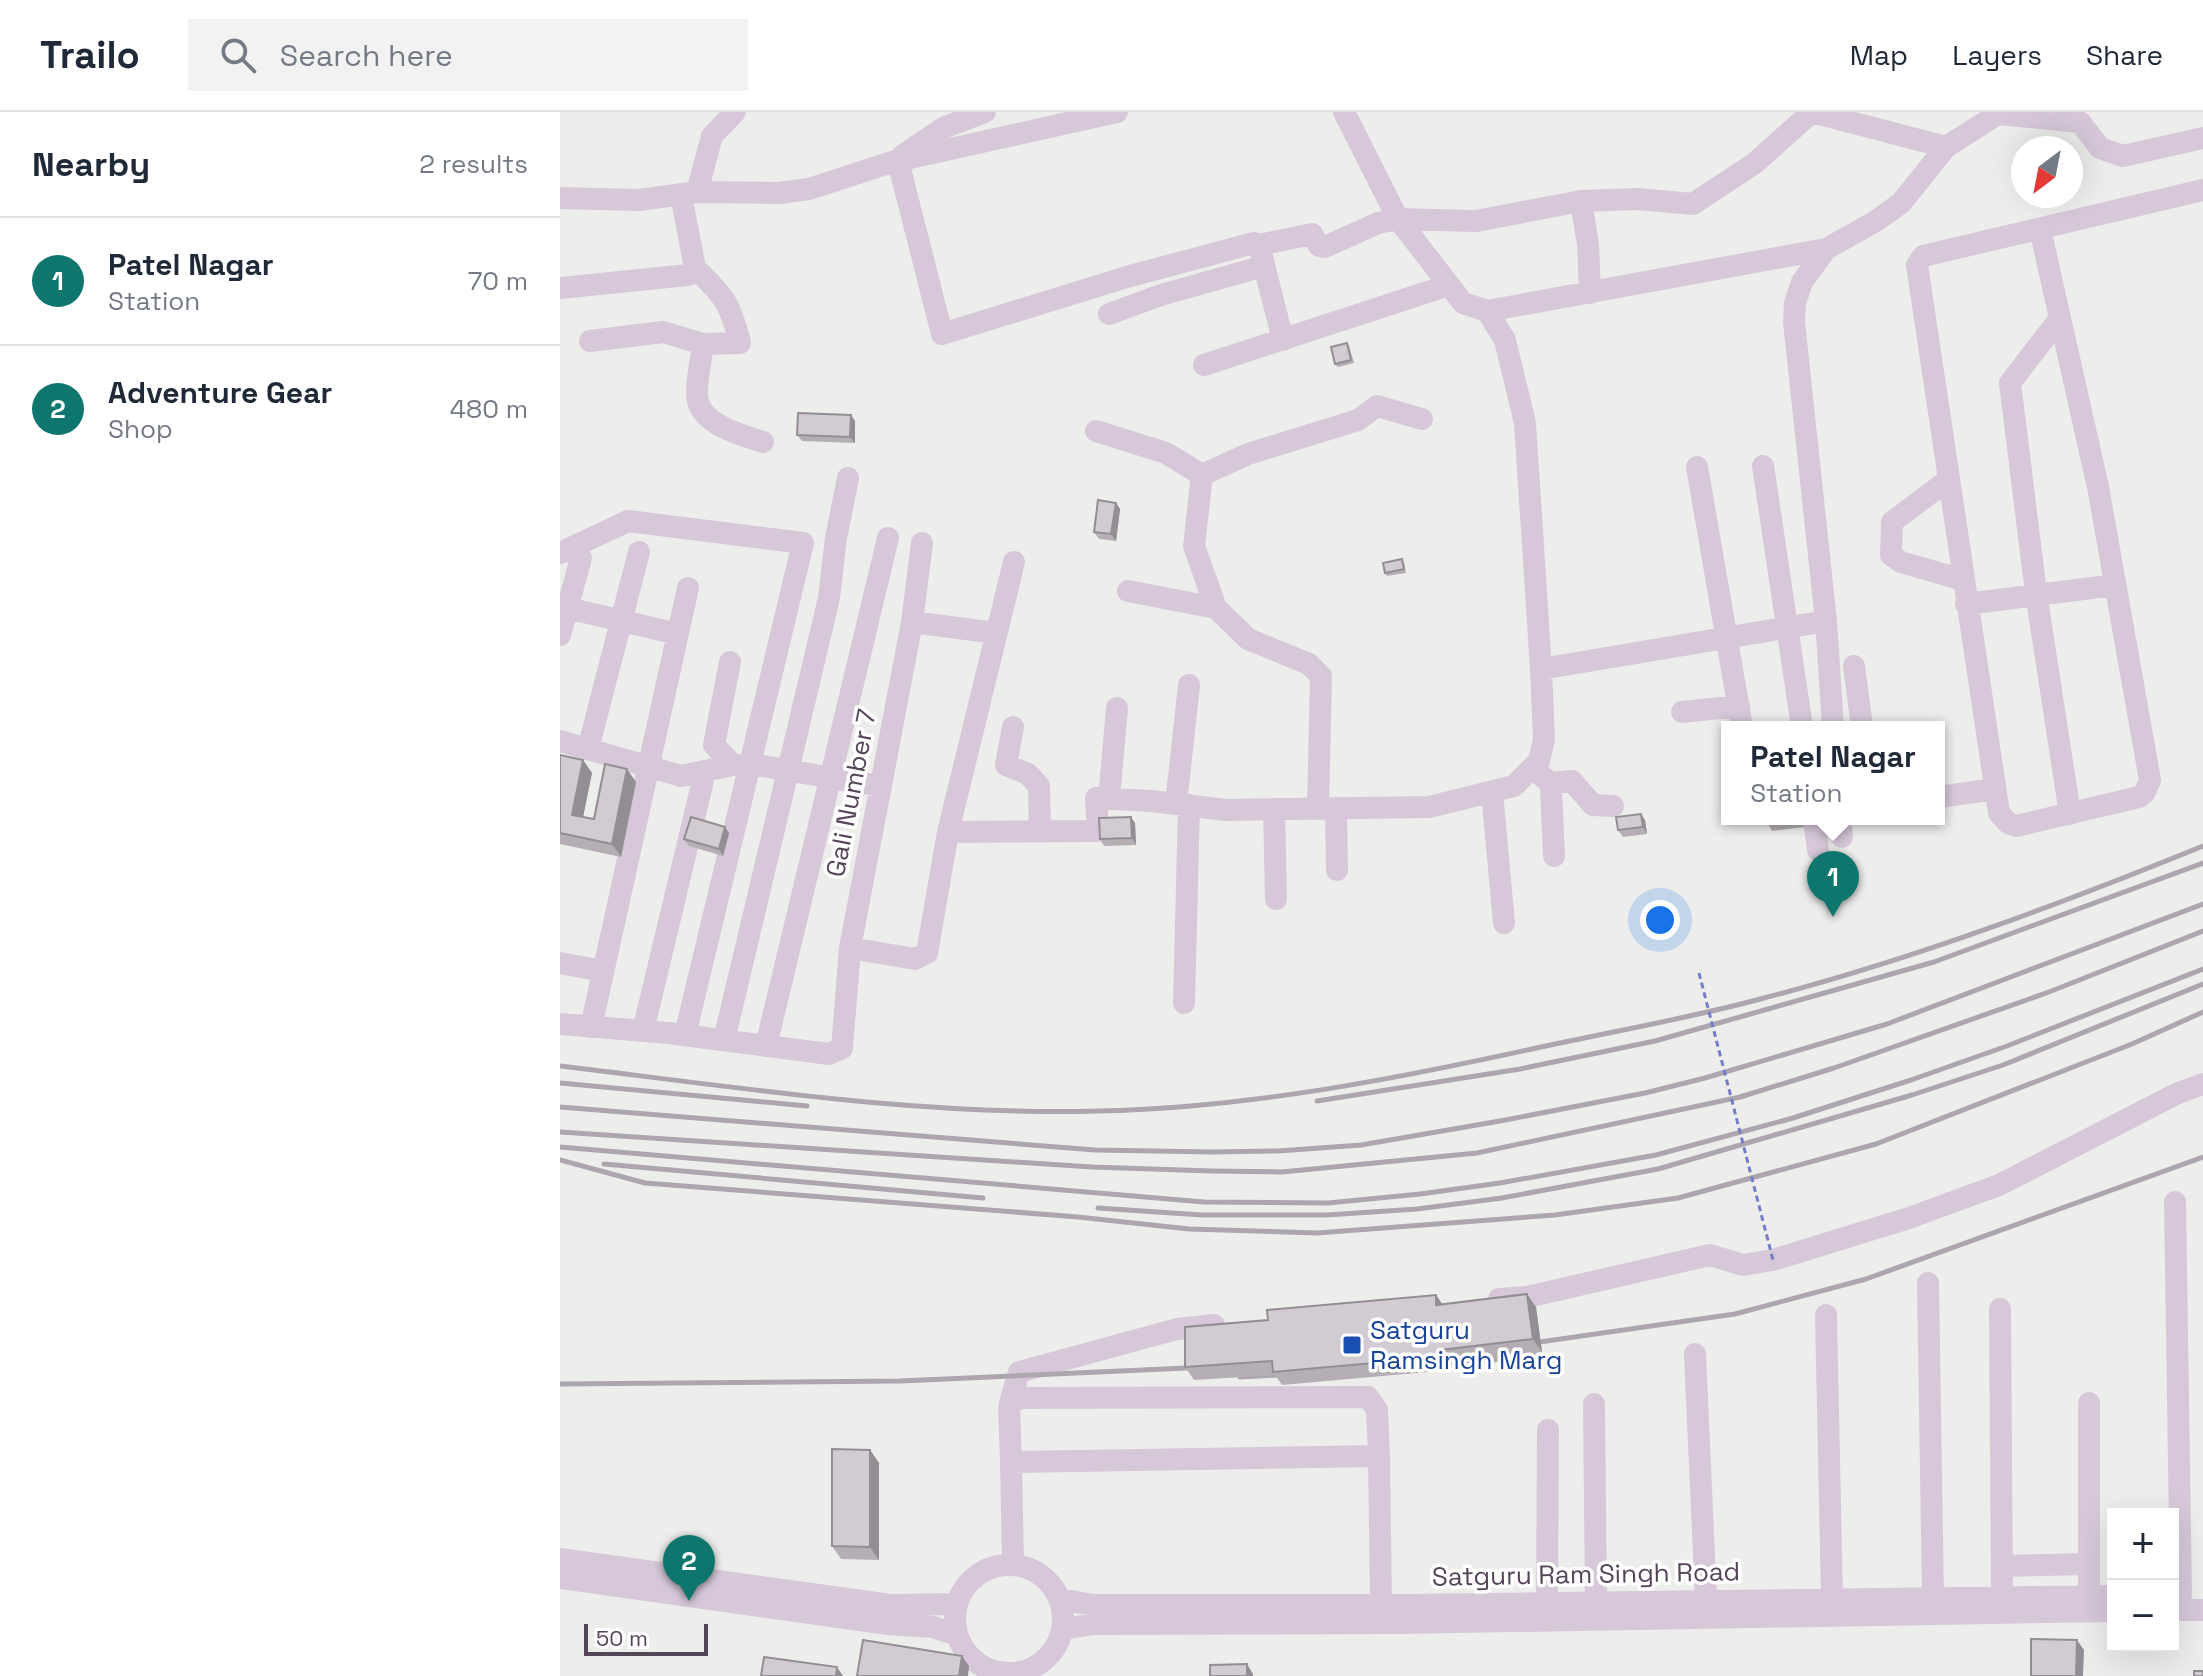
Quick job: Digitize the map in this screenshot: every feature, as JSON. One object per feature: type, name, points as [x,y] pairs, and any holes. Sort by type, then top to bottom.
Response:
[{"type":"street","points":[[590,341],[663,332],[703,344],[740,343],[731,310],[719,291],[695,268],[689,193],[712,136],[735,112]]},
{"type":"street","points":[[895,161],[943,128],[985,112]]},
{"type":"street","points":[[560,198],[639,200],[689,193],[779,193],[809,189],[895,161],[1117,112]]},
{"type":"street","points":[[1344,112],[1398,219],[1463,303],[1487,311],[1826,249],[1901,203],[1946,147],[1997,113],[2085,117],[2100,148],[2123,156],[2203,138]]},
{"type":"street","points":[[1109,314],[1312,234],[1319,246],[1325,247],[1378,223],[1398,219],[1476,221],[1581,201],[1637,199],[1693,204],[1755,163],[1812,112],[1946,147]]},
{"type":"street","points":[[895,161],[942,334],[1130,276],[1254,243],[1261,256],[1283,340]]},
{"type":"street","points":[[2040,229],[2098,487],[2150,780],[2139,797],[2016,826],[2008,823],[1999,813],[1918,261],[1923,256],[2203,190]]},
{"type":"street","points":[[1581,201],[1588,244],[1590,293]]},
{"type":"street","points":[[1826,249],[1802,282],[1795,303],[1794,322],[1826,621],[1833,721]]},
{"type":"street","points":[[560,288],[688,275],[695,268]]},
{"type":"street","points":[[1204,365],[1449,285]]},
{"type":"street","points":[[1487,311],[1505,340],[1525,423],[1544,739],[1539,761],[1554,856]]},
{"type":"street","points":[[2060,318],[2010,383],[2036,593],[2070,814]]},
{"type":"street","points":[[703,344],[696,396],[700,406],[720,427],[763,442]]},
{"type":"street","points":[[1202,475],[1248,454],[1358,420],[1377,406],[1422,419]]},
{"type":"street","points":[[1096,431],[1166,453],[1202,475]]},
{"type":"street","points":[[1763,466],[1801,721]]},
{"type":"street","points":[[1682,712],[1741,716],[1697,467]]},
{"type":"street","points":[[1202,475],[1194,546],[1216,608],[1248,639],[1309,664],[1321,676],[1327,808],[1337,870]]},
{"type":"street","points":[[724,1040],[829,598],[836,538],[848,478]]},
{"type":"street","points":[[1948,480],[1892,522],[1891,555],[1901,562],[1963,580]]},
{"type":"street","points":[[560,635],[567,608],[571,555],[628,521],[803,543],[742,765],[685,1035]]},
{"type":"street","points":[[560,1024],[766,1046],[888,538]]},
{"type":"street","name":"Gali Number 7","points":[[766,1046],[829,1054],[838,1052],[843,1043],[850,948],[912,622],[922,543]]},
{"type":"street","points":[[588,749],[639,552]]},
{"type":"street","points":[[850,948],[915,959],[927,953],[948,832],[1014,562]]},
{"type":"street","points":[[1966,604],[2115,585]]},
{"type":"street","points":[[591,1027],[688,588]]},
{"type":"street","points":[[1128,591],[1216,608]]},
{"type":"street","points":[[567,608],[678,634]]},
{"type":"street","points":[[1541,669],[1826,621]]},
{"type":"street","points":[[912,622],[996,633]]},
{"type":"street","points":[[730,662],[714,745],[742,765]]},
{"type":"street","points":[[1854,666],[1861,721]]},
{"type":"street","points":[[1184,1003],[1183,805],[1189,685]]},
{"type":"street","points":[[1109,799],[1117,708]]},
{"type":"street","points":[[1013,727],[1006,765],[1028,774],[1039,786],[1040,832]]},
{"type":"street","points":[[560,741],[681,776],[742,765],[880,786]]},
{"type":"street","points":[[643,1031],[705,772]]},
{"type":"street","points":[[948,832],[1098,831],[1096,798],[1226,810],[1429,807],[1542,776],[1572,781],[1593,805],[1613,806]]},
{"type":"street","points":[[1945,796],[1995,789]]},
{"type":"street","points":[[1492,792],[1504,923]]},
{"type":"street","points":[[1274,809],[1276,899]]},
{"type":"street","points":[[1815,825],[1818,850]]},
{"type":"street","points":[[560,963],[603,971]]},
{"type":"street","points":[[1480,1301],[1527,1297],[1710,1255],[1743,1265],[1773,1260],[1909,1218],[1999,1185],[2178,1093],[2203,1084]]},
{"type":"street","points":[[2175,1202],[2183,1599],[2203,1610]]},
{"type":"street","points":[[1928,1283],[1933,1598]]},
{"type":"street","points":[[2000,1309],[2002,1597]]},
{"type":"street","points":[[1826,1315],[1832,1599]]},
{"type":"street","points":[[1013,1564],[1010,1403],[1019,1372],[1177,1329],[1241,1323]]},
{"type":"street","points":[[1695,1354],[1706,1600]]},
{"type":"street","points":[[1010,1403],[1016,1398],[1368,1397],[1377,1410],[1381,1605]]},
{"type":"street","points":[[2089,1403],[2089,1596]]},
{"type":"street","points":[[1594,1404],[1596,1602]]},
{"type":"street","points":[[1547,1603],[1548,1430]]},
{"type":"street","points":[[1011,1462],[1379,1456]]},
{"type":"street","points":[[560,1559],[891,1605],[956,1604]]},
{"type":"street","points":[[1013,1564],[1033,1570],[1049,1582],[1060,1599],[1063,1629],[1052,1653],[1031,1669],[1004,1675],[984,1667],[967,1654],[957,1635],[954,1614],[968,1582],[989,1568],[1013,1564]]},
{"type":"street","points":[[2002,1566],[2089,1564]]},
{"type":"street","points":[[560,1578],[888,1624],[933,1627],[957,1635]]},
{"type":"street","name":"Satguru Ram Singh Road","points":[[1060,1599],[1093,1605],[1381,1605],[2107,1596]]},
{"type":"street","name":"Satguru Ram Singh Road","points":[[1063,1629],[1094,1624],[1399,1623],[2107,1611]]},
{"type":"path","points":[[1699,973],[1773,1260]]},
{"type":"building","points":[[1347,343],[1351,360],[1335,364],[1331,347]]},
{"type":"building","points":[[798,413],[851,415],[850,437],[797,435]]},
{"type":"building","points":[[1098,500],[1116,503],[1111,534],[1094,532]]},
{"type":"building","points":[[1402,559],[1404,569],[1385,573],[1383,563]]},
{"type":"building","points":[[560,755],[583,760],[572,815],[594,819],[605,764],[627,769],[612,844],[560,833]]},
{"type":"building","points":[[1641,814],[1643,827],[1618,830],[1616,817]]},
{"type":"building","points":[[691,817],[725,827],[719,849],[684,839]]},
{"type":"building","points":[[1131,817],[1132,838],[1100,839],[1099,818]]},
{"type":"building","points":[[1527,1294],[1533,1339],[1441,1350],[1441,1357],[1273,1372],[1272,1361],[1185,1367],[1185,1327],[1268,1320],[1267,1310],[1436,1295],[1436,1305]]},
{"type":"building","points":[[832,1449],[870,1450],[870,1547],[832,1546]]},
{"type":"building","points":[[2031,1639],[2077,1640],[2076,1676],[2031,1676]]},
{"type":"building","points":[[863,1640],[962,1656],[959,1676],[857,1676]]},
{"type":"building","points":[[764,1657],[837,1667],[836,1676],[761,1676]]},
{"type":"building","points":[[1247,1664],[1247,1676],[1210,1676],[1210,1665]]},
{"type":"building","points":[[2194,1671],[2203,1671],[2203,1676],[2194,1676]]},
{"type":"railway","points":[[560,1066],[761,1091],[964,1109],[1155,1109],[1266,1098],[1432,1070],[1681,1018],[1820,983],[1986,929],[2203,846]]},
{"type":"railway","points":[[1317,1101],[1520,1069],[1655,1041],[1934,962],[2203,863]]},
{"type":"railway","points":[[560,1107],[1095,1150],[1278,1151],[1361,1145],[1645,1093],[1705,1078],[1887,1024],[2203,904]]},
{"type":"railway","points":[[560,1132],[1092,1167],[1212,1171],[1282,1172],[1477,1153],[1740,1097],[1834,1068],[2049,992],[2203,931]]},
{"type":"railway","points":[[560,1147],[1204,1202],[1328,1203],[1420,1194],[1656,1155],[1793,1118],[2007,1046],[2203,969]]},
{"type":"railway","points":[[1098,1208],[1202,1215],[1327,1215],[1417,1209],[1502,1198],[1658,1169],[1912,1095],[2003,1065],[2203,984]]},
{"type":"railway","points":[[560,1160],[645,1183],[1078,1217],[1189,1229],[1317,1233],[1555,1215],[1678,1198],[1876,1144],[2132,1044],[2203,1012]]},
{"type":"railway","points":[[560,1083],[807,1106]]},
{"type":"railway","points":[[1519,1345],[1735,1314],[1866,1279],[2203,1157]]},
{"type":"railway","points":[[604,1164],[983,1198]]},
{"type":"railway","points":[[1428,1367],[1539,1355]]},
{"type":"railway","points":[[560,1384],[900,1381],[1208,1367]]},
{"type":"railway","points":[[1240,1377],[1296,1374]]},
{"type":"place","name":"Patel Nagar","points":[[1833,917]]},
{"type":"place","name":"Satguru Ramsingh Marg","points":[[1352,1345]]},
{"type":"place","name":"Adventure Gear","points":[[689,1601]]}]
